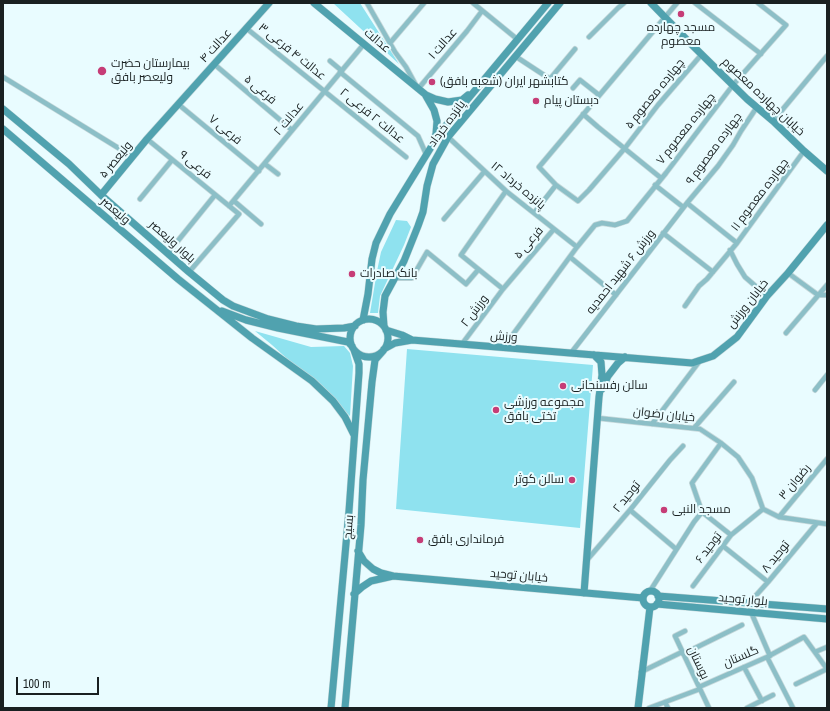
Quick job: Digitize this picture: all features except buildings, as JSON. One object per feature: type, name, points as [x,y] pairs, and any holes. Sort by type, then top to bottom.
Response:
[{"type":"main road","name":"عدالت ۴","points":[[147,139],[269,3]]},
{"type":"main road","name":"عدالت","points":[[315,3],[426,96],[434,110],[437,121],[436,134],[426,154]]},
{"type":"main road","name":"پانزده خرداد","points":[[363,320],[372,259],[376,243],[390,214],[426,154],[447,124],[548,3]]},
{"type":"main road","name":"پانزده خرداد","points":[[385,328],[383,312],[386,296],[404,261],[418,226],[423,212],[427,186],[434,164],[448,137],[560,3]]},
{"type":"main road","name":"خیابان چهارده معصوم","points":[[651,3],[733,85],[827,171]]},
{"type":"main road","name":"عدالت","points":[[426,96],[448,102],[462,100],[475,90]]},
{"type":"main road","name":"بلوار ولیعصر","points":[[3,110],[69,164],[101,195],[223,300],[233,306],[296,326],[316,329],[355,326]]},
{"type":"main road","name":"ولیعصر","points":[[3,129],[178,280],[252,338],[312,381],[333,401],[345,417],[354,435]]},
{"type":"main road","name":"ولیعصر ۵","points":[[101,195],[147,139]]},
{"type":"main road","name":"خیابان ورزش","points":[[594,355],[692,363],[713,356],[737,337],[767,296],[827,225]]},
{"type":"main road","name":"ولیعصر","points":[[214,308],[246,320],[348,342],[353,348]]},
{"type":"main road","points":[[369,319],[379,322],[385,328],[388,340],[384,350],[376,355],[368,357],[361,355],[353,348],[350,341],[352,330],[363,320],[369,319]]},
{"type":"main road","name":"ورزش","points":[[385,328],[412,340]]},
{"type":"main road","name":"ورزش","points":[[384,350],[395,343],[412,340],[594,355]]},
{"type":"main road","name":"بسیج","points":[[331,708],[349,511],[359,364],[353,348]]},
{"type":"main road","name":"بسیج","points":[[344,708],[373,369],[375,360],[384,350]]},
{"type":"main road","points":[[584,593],[597,418],[602,375],[601,362],[594,355]]},
{"type":"main road","points":[[599,397],[608,376],[618,363],[625,357]]},
{"type":"main road","points":[[351,479],[354,483],[359,483],[363,480]]},
{"type":"main road","points":[[349,511],[353,508],[358,508],[361,512]]},
{"type":"main road","points":[[358,550],[364,562],[373,569],[393,576]]},
{"type":"main road","points":[[354,594],[371,581],[393,576]]},
{"type":"main road","name":"خیابان توحید","points":[[393,576],[643,598]]},
{"type":"main road","points":[[650,591],[655,592],[659,600],[657,604],[650,607],[646,605],[643,598],[645,594],[650,591]]},
{"type":"main road","name":"بلوار توحید","points":[[658,596],[826,607]]},
{"type":"main road","points":[[672,605],[671,601],[674,597]]},
{"type":"main road","name":"بلوار توحید","points":[[657,604],[827,619]]},
{"type":"main road","points":[[638,708],[650,607]]},
{"type":"street","points":[[367,3],[418,89]]},
{"type":"street","points":[[390,43],[424,3]]},
{"type":"street","points":[[473,3],[517,39]]},
{"type":"street","points":[[589,36],[624,3]]},
{"type":"street","points":[[534,213],[556,185],[539,167],[677,3]]},
{"type":"street","points":[[695,3],[761,54]]},
{"type":"street","name":"چهارده معصوم ۷","points":[[503,348],[577,247],[595,226],[602,223],[615,225],[627,220],[733,85],[786,25],[758,3]]},
{"type":"street","name":"عدالت ۱","points":[[418,89],[467,32],[482,11]]},
{"type":"street","name":"عدالت ۴ فرعی ۳","points":[[246,28],[325,91]]},
{"type":"street","name":"عدالت ۲","points":[[230,206],[364,44]]},
{"type":"street","points":[[515,56],[550,80],[575,50]]},
{"type":"street","name":"چهارده معصوم ۵","points":[[556,185],[578,201],[625,148],[658,105],[702,54]]},
{"type":"street","points":[[773,121],[827,56]]},
{"type":"street","points":[[330,61],[418,136],[426,154]]},
{"type":"street","name":"فرعی ۵","points":[[214,64],[292,130]]},
{"type":"street","points":[[3,77],[120,149],[136,152]]},
{"type":"street","points":[[573,88],[580,80],[599,95]]},
{"type":"street","name":"عدالت ۲ فرعی ۲","points":[[325,91],[406,157]]},
{"type":"street","name":"فرعی ۷","points":[[178,104],[259,171]]},
{"type":"street","name":"چهارده معصوم ۹","points":[[687,203],[718,166],[757,107]]},
{"type":"street","points":[[583,114],[661,178]]},
{"type":"street","name":"پانزده خرداد ۱۲","points":[[448,137],[506,192],[577,247]]},
{"type":"street","name":"فرعی ۹","points":[[147,139],[230,206]]},
{"type":"street","name":"چهارده معصوم ۱۱","points":[[685,306],[699,286],[707,279],[737,243],[804,151]]},
{"type":"street","points":[[140,199],[172,160]]},
{"type":"street","points":[[265,164],[278,174]]},
{"type":"street","points":[[444,219],[484,172]]},
{"type":"street","points":[[655,185],[683,207]]},
{"type":"street","points":[[504,289],[478,270],[461,255],[506,192]]},
{"type":"street","points":[[168,253],[215,195]]},
{"type":"street","points":[[234,201],[261,224]]},
{"type":"street","points":[[687,203],[737,243]]},
{"type":"street","name":"ورزش ۶ شهید احمدیه","points":[[571,353],[687,203]]},
{"type":"street","points":[[189,272],[239,214],[230,206]]},
{"type":"street","name":"فرعی ۵","points":[[504,289],[554,229]]},
{"type":"street","points":[[663,233],[713,272]]},
{"type":"street","points":[[730,250],[745,277],[767,296]]},
{"type":"street","points":[[395,278],[412,278],[427,252],[466,284],[478,270]]},
{"type":"street","points":[[570,257],[616,295]]},
{"type":"street","points":[[788,273],[818,295],[827,295]]},
{"type":"street","points":[[786,333],[827,285]]},
{"type":"street","name":"ورزش ۲","points":[[462,344],[504,289]]},
{"type":"street","points":[[652,424],[700,360]]},
{"type":"street","points":[[815,390],[827,375]]},
{"type":"street","points":[[694,428],[734,382]]},
{"type":"street","name":"خیابان رضوان","points":[[597,418],[700,429],[738,457],[752,478],[763,509]]},
{"type":"street","points":[[721,443],[692,483],[702,512],[731,535]]},
{"type":"street","name":"توحید ۲","points":[[587,560],[683,446]]},
{"type":"street","name":"رضوان ۳","points":[[779,517],[827,459]]},
{"type":"street","points":[[763,509],[779,517],[827,524]]},
{"type":"street","name":"توحید ۶","points":[[693,586],[731,535],[763,509]]},
{"type":"street","points":[[630,510],[676,550]]},
{"type":"street","points":[[650,591],[702,512]]},
{"type":"street","name":"توحید ۸","points":[[750,602],[817,523]]},
{"type":"street","points":[[723,546],[768,582]]},
{"type":"street","points":[[751,612],[769,657],[793,708]]},
{"type":"street","points":[[642,672],[742,625]]},
{"type":"street","name":"بوستان","points":[[685,631],[675,636],[709,708]]},
{"type":"street","name":"گلستان","points":[[649,708],[769,657],[804,637],[815,652]]},
{"type":"street","points":[[796,684],[827,669],[815,652],[827,647]]},
{"type":"street","points":[[744,667],[762,701]]},
{"type":"street","points":[[746,708],[774,695]]},
{"type":"street","points":[[665,702],[668,708]]},
{"type":"shaded area","points":[[333,3],[360,3],[399,64]]},
{"type":"shaded area","points":[[396,220],[407,221],[411,227],[380,296],[378,313],[370,313],[381,252]]},
{"type":"shaded area","points":[[255,331],[311,347],[344,346],[350,353],[353,366],[350,416],[272,345]]},
{"type":"shaded area","name":"مجموعه ورزشی تختی بافق","points":[[407,349],[593,365],[580,528],[396,509]]},
{"type":"place","name":"مسجد چهارده معصوم","points":[[681,14]]},
{"type":"place","name":"بیمارستان حضرت ولیعصر بافق","points":[[102,71]]},
{"type":"place","name":"کتابشهر ایران (شعبه بافق)","points":[[432,82]]},
{"type":"place","name":"دبستان پیام","points":[[536,101]]},
{"type":"place","name":"بانک صادرات","points":[[352,274]]},
{"type":"place","name":"سالن رفسنجانی","points":[[563,386]]},
{"type":"place","name":"مجموعه ورزشی تختی بافق","points":[[496,410]]},
{"type":"place","name":"سالن کوثر","points":[[572,480]]},
{"type":"place","name":"مسجد النبی","points":[[664,510]]},
{"type":"place","name":"فرمانداری بافق","points":[[420,540]]}]
